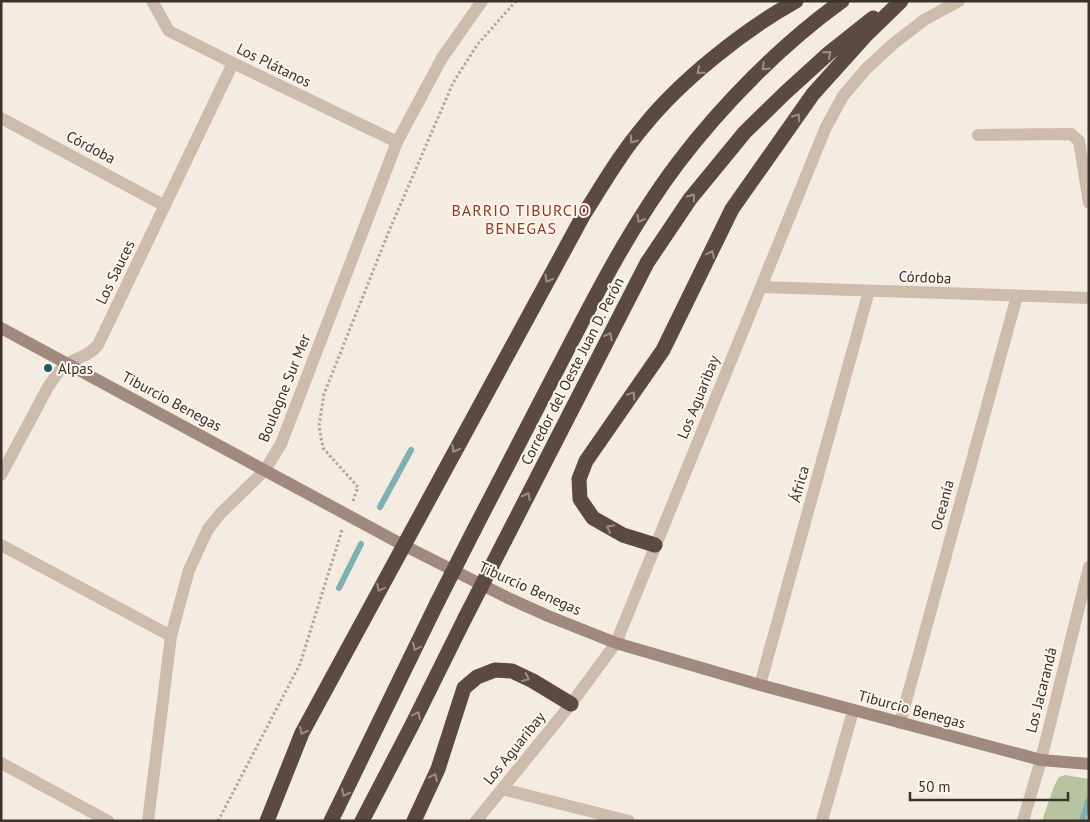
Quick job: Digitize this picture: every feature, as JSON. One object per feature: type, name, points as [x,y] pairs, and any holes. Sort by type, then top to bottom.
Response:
[{"type":"highway","points":[[267,821],[302,733],[584,214],[617,162],[673,92],[739,38],[796,1]]},
{"type":"highway","name":"Corredor del Oeste Juan D. Perón","points":[[331,821],[474,530],[594,299],[645,212],[677,164],[708,125],[741,90],[820,16],[842,1]]},
{"type":"highway","name":"Corredor del Oeste Juan D. Perón","points":[[362,821],[648,263],[690,199],[745,132],[829,52],[898,1]]},
{"type":"highway","points":[[656,545],[623,535],[593,518],[580,499],[579,479],[586,461],[663,350],[732,209],[813,94],[867,34],[901,1]]},
{"type":"highway","points":[[414,821],[438,769],[464,688],[477,677],[495,670],[512,671],[533,681],[571,704]]},
{"type":"main road","name":"Tiburcio Benegas","points":[[1,328],[403,545],[548,616],[616,642],[853,711],[1041,760],[1086,764]]},
{"type":"street","name":"Los Plátanos","points":[[152,1],[169,31],[397,142]]},
{"type":"street","name":"Boulogne Sur Mer","points":[[148,821],[172,636],[189,570],[208,529],[220,514],[265,470],[281,444],[397,142],[442,58],[482,1]]},
{"type":"street","name":"Los Aguaribay","points":[[476,821],[571,704],[616,642],[826,127],[843,96],[866,68],[893,44],[924,20],[959,1]]},
{"type":"street","name":"Los Sauces","points":[[1,475],[48,387],[57,374],[69,364],[87,355],[98,345],[233,63]]},
{"type":"street","name":"Córdoba","points":[[1,118],[165,206]]},
{"type":"street","points":[[978,135],[1071,134],[1079,141],[1089,203]]},
{"type":"street","name":"Córdoba","points":[[761,287],[1089,298]]},
{"type":"street","name":"África","points":[[760,685],[870,291]]},
{"type":"street","name":"Oceanía","points":[[900,723],[1016,296]]},
{"type":"street","points":[[1,545],[172,636]]},
{"type":"street","name":"Los Jacarandá","points":[[1023,821],[1041,760],[1089,567]]},
{"type":"street","points":[[822,821],[853,711]]},
{"type":"street","points":[[1,763],[108,821]]},
{"type":"street","points":[[502,789],[629,821]]},
{"type":"path","points":[[218,821],[300,664],[347,514],[358,487],[323,448],[319,426],[324,394],[389,231],[453,83],[477,45],[516,1]]},
{"type":"green space","points":[[1065,775],[1089,779],[1087,821],[1042,821],[1054,786],[1059,777]]},
{"type":"waterway","points":[[380,507],[411,450]]},
{"type":"waterway","points":[[339,588],[361,544]]},
{"type":"waterway","points":[[1082,821],[1089,799]]},
{"type":"place","name":"Alpas","points":[[48,368]]},
{"type":"district","name":"BARRIO TIBURCIO BENEGAS","points":[[521,219]]}]
